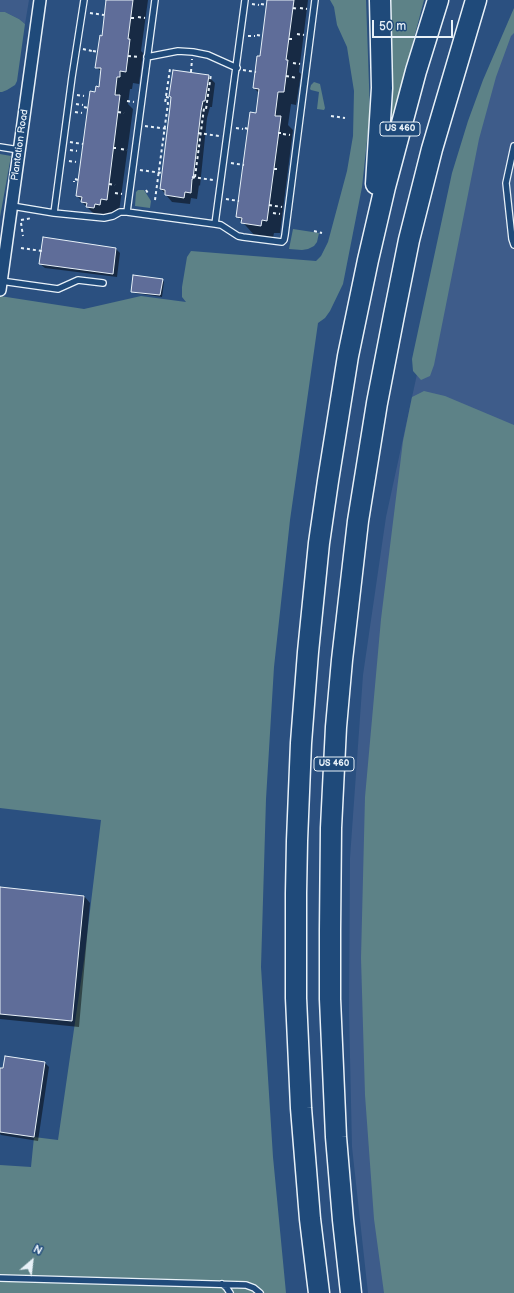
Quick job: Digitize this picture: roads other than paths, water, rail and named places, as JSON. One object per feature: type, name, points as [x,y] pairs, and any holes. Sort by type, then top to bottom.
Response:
[{"type":"highway","points":[[368,260],[378,163],[382,88],[380,0]]},
{"type":"highway","name":"US 460","points":[[319,1293],[310,1219],[301,1116],[296,998],[296,893],[299,774],[308,652],[319,543],[348,356],[385,187],[400,129],[438,0]]},
{"type":"highway","name":"US 460","points":[[351,1293],[336,1137],[330,999],[331,828],[336,727],[342,660],[358,521],[385,358],[409,240],[432,149],[476,0]]},
{"type":"highway","points":[[461,50],[483,16],[491,0]]},
{"type":"street","name":"Plantation Road","points":[[1,285],[40,0]]},
{"type":"lane","points":[[54,213],[84,0]]},
{"type":"lane","points":[[127,212],[155,0]]},
{"type":"lane","points":[[215,224],[239,69],[245,0]]},
{"type":"lane","points":[[12,206],[54,213],[104,218],[113,216],[120,212],[127,212],[221,225],[243,238],[280,242],[284,240],[315,0]]},
{"type":"lane","points":[[147,57],[178,51],[193,52],[208,55],[239,69]]},
{"type":"lane","points":[[514,146],[506,183],[512,239],[514,245]]},
{"type":"lane","points":[[0,147],[19,150]]},
{"type":"lane","points":[[1,285],[58,289],[78,280],[102,283]]},
{"type":"lane","points":[[0,1278],[246,1285],[254,1288],[260,1293]]},
{"type":"lane","points":[[221,1284],[226,1287],[230,1293]]}]
